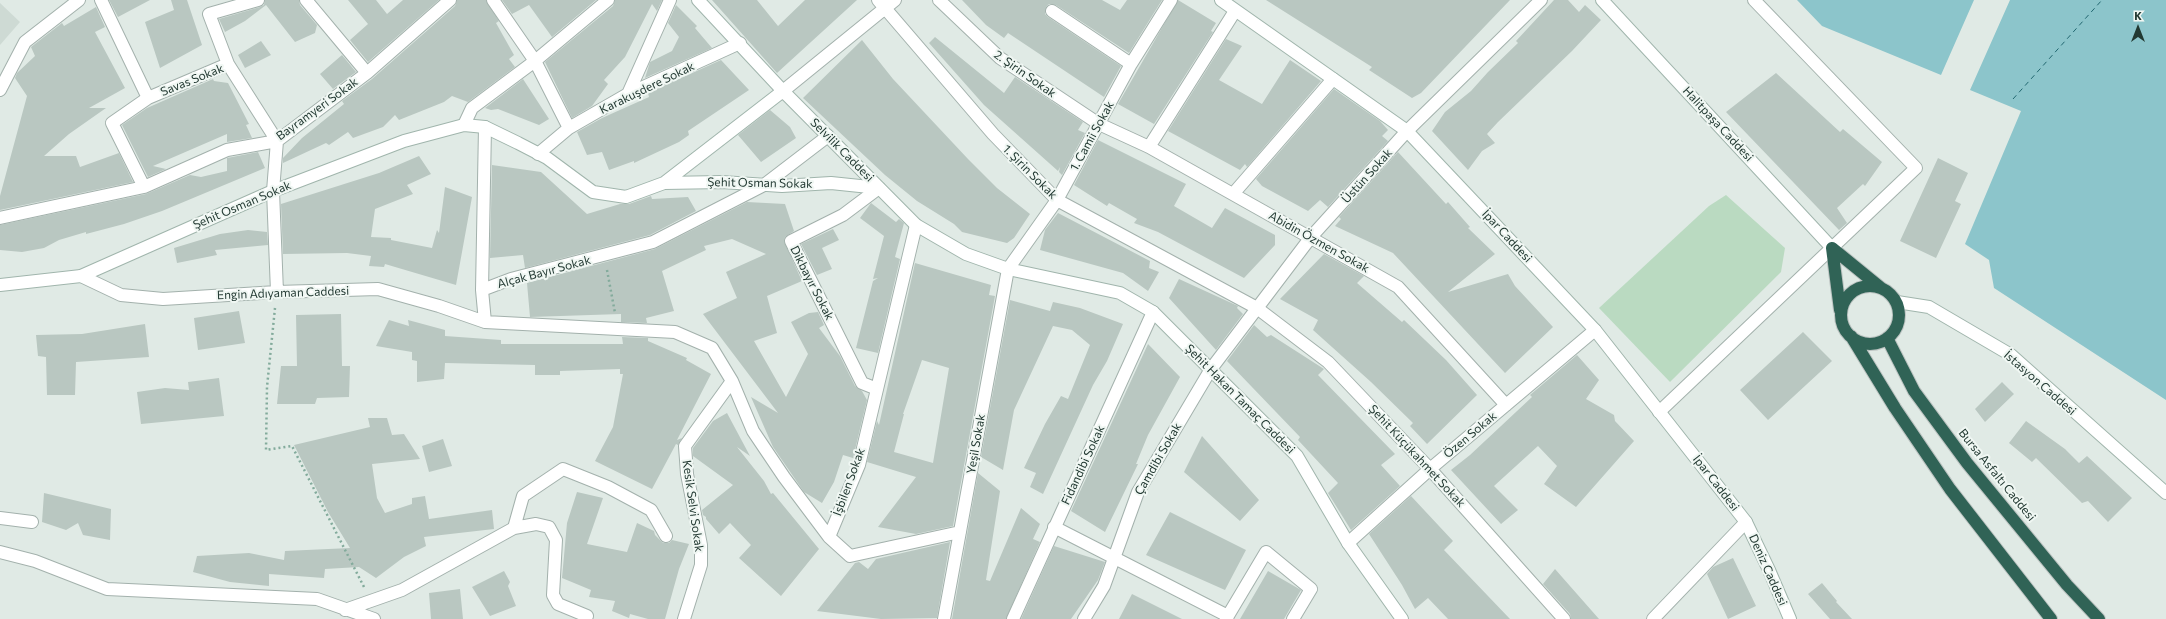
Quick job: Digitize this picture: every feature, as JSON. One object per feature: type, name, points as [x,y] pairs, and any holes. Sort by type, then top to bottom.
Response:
[{"type":"highway","points":[[1832,248],[1881,288],[1887,291],[1897,302],[1899,312],[1898,322],[1894,331],[1887,338],[1878,343],[1868,344],[1850,336]]},
{"type":"highway","points":[[1832,248],[1841,317],[1846,330],[1895,408],[1950,490],[2051,619]]},
{"type":"highway","points":[[1841,317],[1842,307],[1846,298],[1853,291],[1866,286],[1881,288]]},
{"type":"highway","name":"Bursa Asfaltı Caddesi","points":[[1887,338],[1914,391],[1967,463],[2068,585],[2099,619]]},
{"type":"street","points":[[0,90],[25,42],[66,4],[79,0]]},
{"type":"street","name":"Savas Sokak","points":[[101,0],[148,98],[228,64],[277,141]]},
{"type":"street","points":[[228,64],[209,14],[258,0]]},
{"type":"street","points":[[306,0],[367,73]]},
{"type":"street","name":"Bayramyeri Sokak","points":[[0,218],[144,187],[226,150],[277,141],[367,73],[450,0]]},
{"type":"street","points":[[492,0],[536,61],[569,128]]},
{"type":"street","points":[[464,125],[472,108],[536,61],[608,0]]},
{"type":"street","points":[[628,94],[670,0]]},
{"type":"street","name":"Selvilik Caddesi","points":[[698,0],[740,43],[783,91],[916,225],[966,254],[1008,269]]},
{"type":"street","name":"Şehit Osman Sokak","points":[[0,285],[82,276],[273,191],[404,141],[464,125],[485,127],[538,154],[593,192],[626,197],[664,183],[783,91],[881,5],[895,0]]},
{"type":"street","name":"2. Şirin Sokak","points":[[939,0],[1000,58],[1098,124]]},
{"type":"street","name":"1. Camii Sokak","points":[[1008,269],[1057,200],[1131,64],[1171,0]]},
{"type":"street","name":"İpar Caddesi","points":[[1221,0],[1408,131],[1595,330],[1746,522]]},
{"type":"street","name":"Üstün Sokak","points":[[1211,368],[1311,237],[1408,131],[1541,0]]},
{"type":"street","name":"Halitpaşa Caddesi","points":[[1602,0],[1832,248]]},
{"type":"street","points":[[1659,412],[1916,168],[1754,0]]},
{"type":"street","name":"1. Şirin Sokak","points":[[881,5],[993,134],[1057,200],[1257,308]]},
{"type":"street","points":[[1052,11],[1131,64]]},
{"type":"street","points":[[1149,147],[1235,11]]},
{"type":"street","name":"Karakuşdere Sokak","points":[[538,154],[569,128],[628,94],[740,43]]},
{"type":"street","points":[[1233,194],[1333,79]]},
{"type":"street","points":[[144,187],[112,123],[148,98]]},
{"type":"street","name":"Abidin Özmen Sokak","points":[[1098,124],[1149,147],[1398,286],[1506,405]]},
{"type":"street","points":[[482,290],[485,127]]},
{"type":"street","name":"Alçak Bayır Sokak","points":[[485,322],[482,290],[511,279],[654,242],[764,185],[828,136]]},
{"type":"street","points":[[277,141],[273,191],[277,292]]},
{"type":"street","name":"Şehit Osman Sokak","points":[[664,183],[722,182],[782,186],[831,183],[879,188]]},
{"type":"street","name":"Dikbayır Sokak","points":[[877,389],[862,383],[791,241],[843,215],[879,188]]},
{"type":"street","name":"İşbilen Sokak","points":[[829,537],[858,464],[916,225]]},
{"type":"street","name":"Şehit Hakan Tamaç Caddesi","points":[[1008,269],[1120,293],[1153,312],[1211,368],[1297,456],[1348,543],[1402,619]]},
{"type":"street","name":"Yeşil Sokak","points":[[944,619],[1008,269]]},
{"type":"street","name":"Engin Adıyaman Caddesi","points":[[82,276],[121,295],[163,300],[277,292],[378,290],[439,306],[485,322]]},
{"type":"street","name":"İstasyon Caddesi","points":[[1897,302],[1929,307],[2011,355],[2166,493]]},
{"type":"street","name":"Şehit Küçükahmet Sokak","points":[[1257,308],[1328,362],[1430,469],[1564,619]]},
{"type":"street","name":"Fidandibi Sokak","points":[[1013,619],[1153,312]]},
{"type":"street","points":[[485,322],[675,332],[712,348],[732,381]]},
{"type":"street","name":"Özen Sokak","points":[[1348,543],[1430,469],[1595,330]]},
{"type":"street","name":"Çamdibi Sokak","points":[[1084,619],[1104,586],[1116,558],[1138,492],[1211,368]]},
{"type":"street","name":"İşbilen Sokak","points":[[732,381],[753,431],[784,477],[829,537]]},
{"type":"street","name":"Kesik Selvi Sokak","points":[[684,619],[701,565],[701,545],[687,474],[685,446],[732,381]]},
{"type":"street","points":[[514,528],[523,496],[563,469],[608,487],[651,510],[666,536]]},
{"type":"street","points":[[0,518],[32,522]]},
{"type":"street","points":[[1653,619],[1746,522]]},
{"type":"street","name":"Deniz Caddesi","points":[[1746,522],[1790,619]]},
{"type":"street","points":[[345,610],[402,590],[514,528],[536,524],[549,527],[556,540],[553,595],[558,604],[586,616]]},
{"type":"street","points":[[1054,527],[1227,617],[1266,552],[1310,589],[1293,619]]},
{"type":"street","points":[[829,537],[850,556],[960,532]]},
{"type":"street","points":[[0,552],[35,561],[107,589],[316,599],[374,619]]},
{"type":"path","points":[[604,256],[618,329]]},
{"type":"path","points":[[277,292],[267,387],[266,450],[292,446],[360,583],[374,600]]},
{"type":"shaded area","points":[[0,3],[20,22],[0,45]]},
{"type":"green space","points":[[1726,195],[1785,248],[1781,272],[1670,382],[1599,308],[1709,206]]},
{"type":"water","points":[[1797,0],[1974,0],[1941,75],[1822,26]]},
{"type":"water","points":[[2010,0],[2166,0],[2166,400],[1994,288],[1989,260],[1965,244],[2021,111],[1970,90]]},
{"type":"building","points":[[109,0],[150,0],[118,17]]},
{"type":"building","points":[[171,0],[187,0],[202,45],[160,68],[145,22],[174,10]]},
{"type":"building","points":[[265,0],[299,0],[300,5],[317,25],[315,33],[295,42],[266,5],[245,21],[225,32],[219,19],[260,7],[264,5]]},
{"type":"building","points":[[348,0],[376,0],[387,14],[403,0],[439,0],[368,62],[350,40],[368,24]]},
{"type":"building","points":[[457,0],[486,0],[499,21],[496,23],[514,55],[509,59],[515,67],[468,102],[452,96],[444,102],[399,120],[395,115],[383,127],[353,138],[348,132],[329,145],[326,143],[283,163],[283,158],[302,138],[344,104],[342,101],[372,79],[455,6]]},
{"type":"building","points":[[502,0],[596,0],[552,37],[529,5],[512,14]]},
{"type":"building","points":[[615,0],[662,0],[657,11],[652,4],[625,57],[604,80],[608,84],[592,106],[572,118],[545,62],[613,6]]},
{"type":"building","points":[[712,0],[757,0],[778,26],[805,0],[857,0],[777,73]]},
{"type":"building","points":[[962,0],[1102,0],[1120,10],[1127,0],[1162,0],[1129,53],[1056,5],[1049,4],[1046,7],[1045,14],[1048,17],[1121,66],[1104,97],[1008,33],[1004,38],[986,25]]},
{"type":"building","points":[[1178,0],[1216,23],[1211,31],[1213,32],[1154,124],[1118,104]]},
{"type":"building","points":[[1266,0],[1510,0],[1421,93],[1412,98],[1369,70],[1372,67]]},
{"type":"building","points":[[1554,0],[1568,0],[1579,12],[1585,5],[1601,20],[1572,51],[1487,134],[1495,143],[1482,151],[1468,170],[1432,131],[1445,112],[1471,91],[1518,43],[1516,41]]},
{"type":"building","points":[[676,5],[697,26],[695,28],[712,48],[645,78],[650,62],[672,51],[679,37],[668,23]]},
{"type":"building","points":[[96,7],[105,27],[95,32],[125,88],[89,108],[106,108],[69,134],[44,156],[76,156],[80,167],[119,153],[133,182],[0,210],[0,196],[27,96],[15,78],[17,73],[35,56],[31,47],[62,23],[64,26]]},
{"type":"building","points":[[935,37],[1004,93],[1015,77],[1083,122],[1078,130],[1085,133],[1062,175],[1059,172],[1060,167],[1058,171],[984,105],[929,43]]},
{"type":"building","points":[[1226,39],[1242,46],[1219,80],[1262,104],[1290,60],[1321,81],[1247,167],[1245,164],[1240,170],[1168,131]]},
{"type":"building","points":[[862,40],[893,79],[968,159],[997,188],[1030,214],[1014,238],[1007,243],[962,232],[954,224],[917,201],[885,175],[803,98]]},
{"type":"building","points":[[261,41],[271,55],[245,68],[238,55]]},
{"type":"building","points":[[342,55],[356,72],[333,89],[320,74]]},
{"type":"building","points":[[721,60],[749,90],[688,131],[689,135],[679,142],[634,163],[634,161],[609,170],[602,152],[587,155],[577,132],[602,118],[649,97],[648,93]]},
{"type":"building","points":[[1776,73],[1840,132],[1843,129],[1882,162],[1865,186],[1863,184],[1837,208],[1847,223],[1839,230],[1726,112]]},
{"type":"building","points":[[213,79],[214,81],[228,83],[249,124],[246,125],[252,138],[227,142],[227,134],[153,166],[166,169],[148,177],[122,125],[147,108]]},
{"type":"building","points":[[523,79],[549,119],[539,125],[498,109],[491,110],[485,108]]},
{"type":"building","points":[[1334,89],[1380,121],[1388,130],[1382,136],[1388,141],[1328,207],[1320,200],[1308,211],[1262,186],[1256,179]]},
{"type":"building","points":[[770,110],[790,127],[796,138],[761,162],[738,135]]},
{"type":"building","points":[[1098,140],[1186,184],[1174,206],[1212,228],[1225,208],[1275,235],[1275,245],[1244,278],[1158,232],[1134,223],[1137,219],[1109,203],[1107,206],[1074,185]]},
{"type":"building","points":[[258,152],[265,168],[162,211],[124,224],[86,234],[86,232],[59,240],[44,248],[22,252],[0,250],[0,225],[146,194],[190,175],[201,177],[227,171],[227,158]]},
{"type":"building","points":[[1398,152],[1446,204],[1448,202],[1470,227],[1468,228],[1495,254],[1448,292],[1508,274],[1515,286],[1553,327],[1505,373],[1393,253],[1335,226],[1341,219],[1339,217]]},
{"type":"building","points":[[419,156],[431,174],[407,185],[413,194],[375,209],[371,237],[391,238],[391,240],[432,248],[437,230],[439,233],[445,187],[472,197],[456,285],[385,264],[384,267],[369,266],[371,256],[347,253],[283,254],[281,204],[379,173]]},
{"type":"building","points":[[1938,158],[1968,173],[1955,201],[1961,204],[1936,258],[1900,241]]},
{"type":"building","points":[[492,165],[541,172],[587,214],[620,204],[629,204],[651,196],[652,199],[688,197],[696,211],[650,235],[525,268],[523,255],[490,258]]},
{"type":"building","points":[[747,202],[785,204],[794,231],[785,237],[784,241],[802,281],[767,296],[777,333],[754,341],[786,397],[808,354],[791,322],[809,313],[818,312],[824,325],[819,328],[840,356],[855,386],[862,391],[867,400],[853,458],[843,455],[834,482],[822,503],[804,492],[773,447],[751,397],[778,413],[703,314],[737,298],[726,272],[766,254],[732,239],[704,246],[706,250],[662,271],[674,311],[646,318],[647,323],[621,322],[621,314],[530,317],[527,283],[655,249]]},
{"type":"building","points":[[871,203],[896,222],[899,219],[904,223],[895,257],[900,259],[878,353],[856,348],[873,281],[878,278],[873,279],[884,236],[860,218]]},
{"type":"building","points":[[1058,213],[1150,261],[1149,268],[1159,272],[1148,291],[1123,273],[1040,250],[1045,230]]},
{"type":"building","points":[[833,229],[839,240],[822,248],[832,269],[817,275],[801,244]]},
{"type":"building","points":[[248,230],[267,232],[268,245],[215,250],[217,255],[177,263],[174,248],[220,234]]},
{"type":"building","points":[[1324,254],[1364,276],[1357,283],[1402,322],[1404,320],[1446,360],[1477,395],[1427,444],[1410,426],[1413,423],[1371,382],[1313,330],[1318,320],[1280,299]]},
{"type":"building","points":[[915,263],[991,285],[989,295],[995,296],[953,526],[916,534],[878,527],[916,477],[867,462],[877,421],[879,425]],"holes":[[[922,360],[949,368],[933,463],[894,452],[903,414]]]},
{"type":"building","points":[[1179,279],[1238,306],[1237,308],[1243,314],[1216,350],[1169,298]]},
{"type":"building","points":[[1010,300],[1050,311],[1053,302],[1080,308],[1123,324],[1107,361],[1093,385],[1043,494],[1030,487],[1036,473],[1024,468],[1045,424],[1061,396],[1068,399],[1090,345],[1072,330],[1053,326],[1014,410],[1003,470],[981,457]]},
{"type":"building","points":[[239,311],[245,343],[198,350],[194,318]]},
{"type":"building","points":[[341,314],[342,366],[350,366],[349,397],[317,398],[315,404],[277,404],[281,366],[297,366],[296,315]]},
{"type":"building","points":[[389,320],[409,326],[408,320],[445,330],[445,336],[501,340],[501,344],[623,344],[622,337],[648,338],[648,341],[687,358],[686,360],[711,374],[677,440],[682,438],[678,445],[676,444],[652,489],[595,461],[613,427],[623,374],[620,374],[620,369],[560,371],[560,375],[535,375],[535,365],[445,363],[444,379],[417,382],[417,361],[412,360],[412,352],[376,346]]},
{"type":"building","points":[[145,324],[149,357],[76,362],[75,395],[47,395],[46,357],[38,356],[36,335],[82,334]]},
{"type":"building","points":[[1254,325],[1267,337],[1271,335],[1324,369],[1318,375],[1395,454],[1381,465],[1400,486],[1351,530],[1328,493],[1338,483],[1298,440],[1300,437],[1227,361]]},
{"type":"building","points":[[1803,332],[1832,361],[1768,420],[1740,390]]},
{"type":"building","points":[[1148,344],[1180,377],[1148,435],[1136,464],[1138,464],[1105,532],[1071,511]]},
{"type":"building","points":[[1577,355],[1599,380],[1586,399],[1614,415],[1615,421],[1634,441],[1576,507],[1544,484],[1557,466],[1538,446],[1494,486],[1518,510],[1501,524],[1451,470],[1470,455],[1532,397],[1530,395]]},
{"type":"building","points":[[219,378],[224,416],[141,424],[137,392],[165,388],[189,390],[188,382]]},
{"type":"building","points":[[2002,382],[2014,394],[1985,422],[1975,409]]},
{"type":"building","points":[[727,413],[750,456],[737,447],[764,481],[771,494],[773,493],[819,549],[781,596],[739,558],[751,545],[730,523],[719,534],[703,515],[702,510],[733,485],[693,456],[693,448],[713,421]]},
{"type":"building","points":[[368,418],[387,418],[392,435],[404,434],[420,459],[372,464],[377,498],[385,513],[412,504],[412,498],[425,496],[429,519],[492,510],[494,529],[424,537],[426,546],[404,557],[376,578],[359,567],[325,569],[324,578],[269,574],[269,586],[230,582],[193,572],[197,556],[249,553],[284,560],[285,551],[350,548],[328,512],[294,445],[370,427]]},
{"type":"building","points":[[2026,421],[2065,449],[2079,463],[2087,456],[2132,498],[2108,522],[2088,501],[2082,503],[2036,458],[2032,462],[2009,443]]},
{"type":"building","points":[[1202,436],[1259,500],[1240,521],[1184,472]]},
{"type":"building","points":[[443,439],[452,466],[429,472],[422,446]]},
{"type":"building","points":[[978,473],[1000,491],[986,580],[990,581],[1021,508],[1040,524],[1033,539],[1040,542],[1006,619],[952,619]]},
{"type":"building","points":[[577,492],[603,498],[587,544],[627,552],[637,523],[654,531],[655,535],[663,543],[669,543],[672,540],[689,544],[679,569],[665,619],[648,619],[630,614],[629,618],[612,611],[615,601],[589,597],[591,590],[562,578],[567,523]]},
{"type":"building","points":[[44,493],[111,509],[110,540],[83,535],[78,523],[66,530],[42,522]]},
{"type":"building","points":[[1411,496],[1453,541],[1444,550],[1510,619],[1448,619],[1428,598],[1415,609],[1402,585],[1369,534]]},
{"type":"building","points":[[1170,512],[1246,550],[1225,590],[1146,555]]},
{"type":"building","points":[[950,542],[937,618],[881,619],[817,611],[855,563],[859,562],[868,569],[876,559]]},
{"type":"building","points":[[1054,546],[1105,562],[1098,580],[1071,619],[1021,619]]},
{"type":"building","points":[[1733,558],[1756,606],[1728,619],[1707,574],[1713,567]]},
{"type":"building","points":[[1555,569],[1599,619],[1571,619],[1570,614],[1543,584]]},
{"type":"building","points":[[504,571],[510,582],[508,586],[516,606],[490,616],[472,587]]},
{"type":"building","points":[[1268,571],[1301,590],[1284,619],[1240,619]]},
{"type":"building","points":[[1822,583],[1837,601],[1836,602],[1852,619],[1830,619],[1808,594]]},
{"type":"building","points":[[460,589],[463,619],[431,619],[429,593]]},
{"type":"building","points":[[1132,594],[1182,619],[1119,619]]},
{"type":"ferry route","points":[[2013,99],[2102,0]]}]
